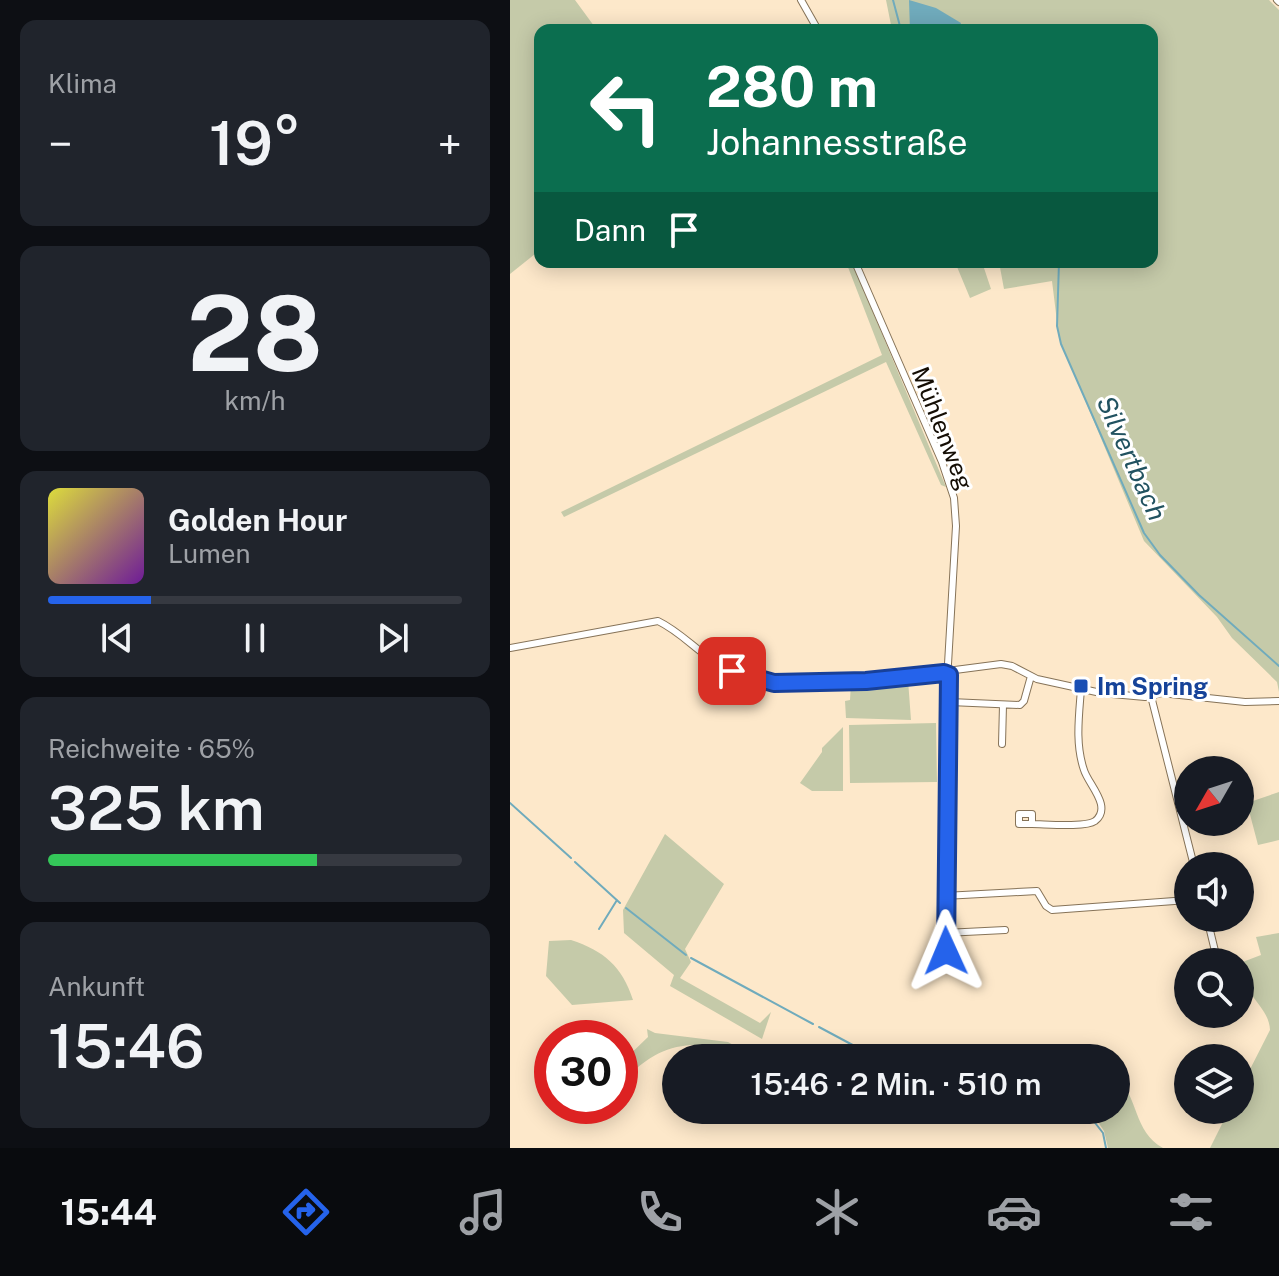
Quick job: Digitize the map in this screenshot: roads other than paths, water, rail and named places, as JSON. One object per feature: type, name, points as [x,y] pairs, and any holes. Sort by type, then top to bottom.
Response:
[{"type":"street","points":[[801,0],[815,24]]},
{"type":"street","name":"Mühlenweg","points":[[858,268],[942,462],[954,498],[956,526],[948,664],[944,667],[949,673],[950,702],[944,896],[946,969]]},
{"type":"street","points":[[510,648],[658,621],[673,629],[708,659],[732,671],[774,683],[866,681],[949,673],[1001,664],[1031,676],[1081,689],[1152,698],[1161,693],[1245,702],[1279,701]]},
{"type":"street","points":[[950,702],[1021,704],[1031,676]]},
{"type":"street","points":[[1032,824],[1087,823],[1096,820],[1101,811],[1100,799],[1084,771],[1078,734],[1081,689]]},
{"type":"street","points":[[1152,698],[1190,852]]},
{"type":"street","points":[[1002,744],[1003,705]]},
{"type":"street","points":[[944,896],[1037,891],[1052,910],[1174,901]]},
{"type":"street","points":[[945,933],[1005,930]]},
{"type":"water","points":[[909,0],[936,8],[961,23],[961,24],[910,24]]},
{"type":"waterway","name":"Silvertbach","points":[[893,0],[899,24]]},
{"type":"waterway","name":"Silvertbach","points":[[1059,268],[1057,326],[1061,344],[1144,533],[1160,555],[1199,595],[1279,666]]},
{"type":"waterway","points":[[510,803],[571,858]]},
{"type":"waterway","points":[[575,862],[620,903]]},
{"type":"waterway","points":[[599,929],[617,900]]},
{"type":"waterway","points":[[626,908],[686,955]]},
{"type":"waterway","points":[[691,958],[813,1024]]},
{"type":"waterway","points":[[819,1027],[851,1044]]},
{"type":"waterway","points":[[1096,1124],[1103,1133],[1106,1148]]},
{"type":"place","name":"Im Spring","points":[[1081,686]]}]
